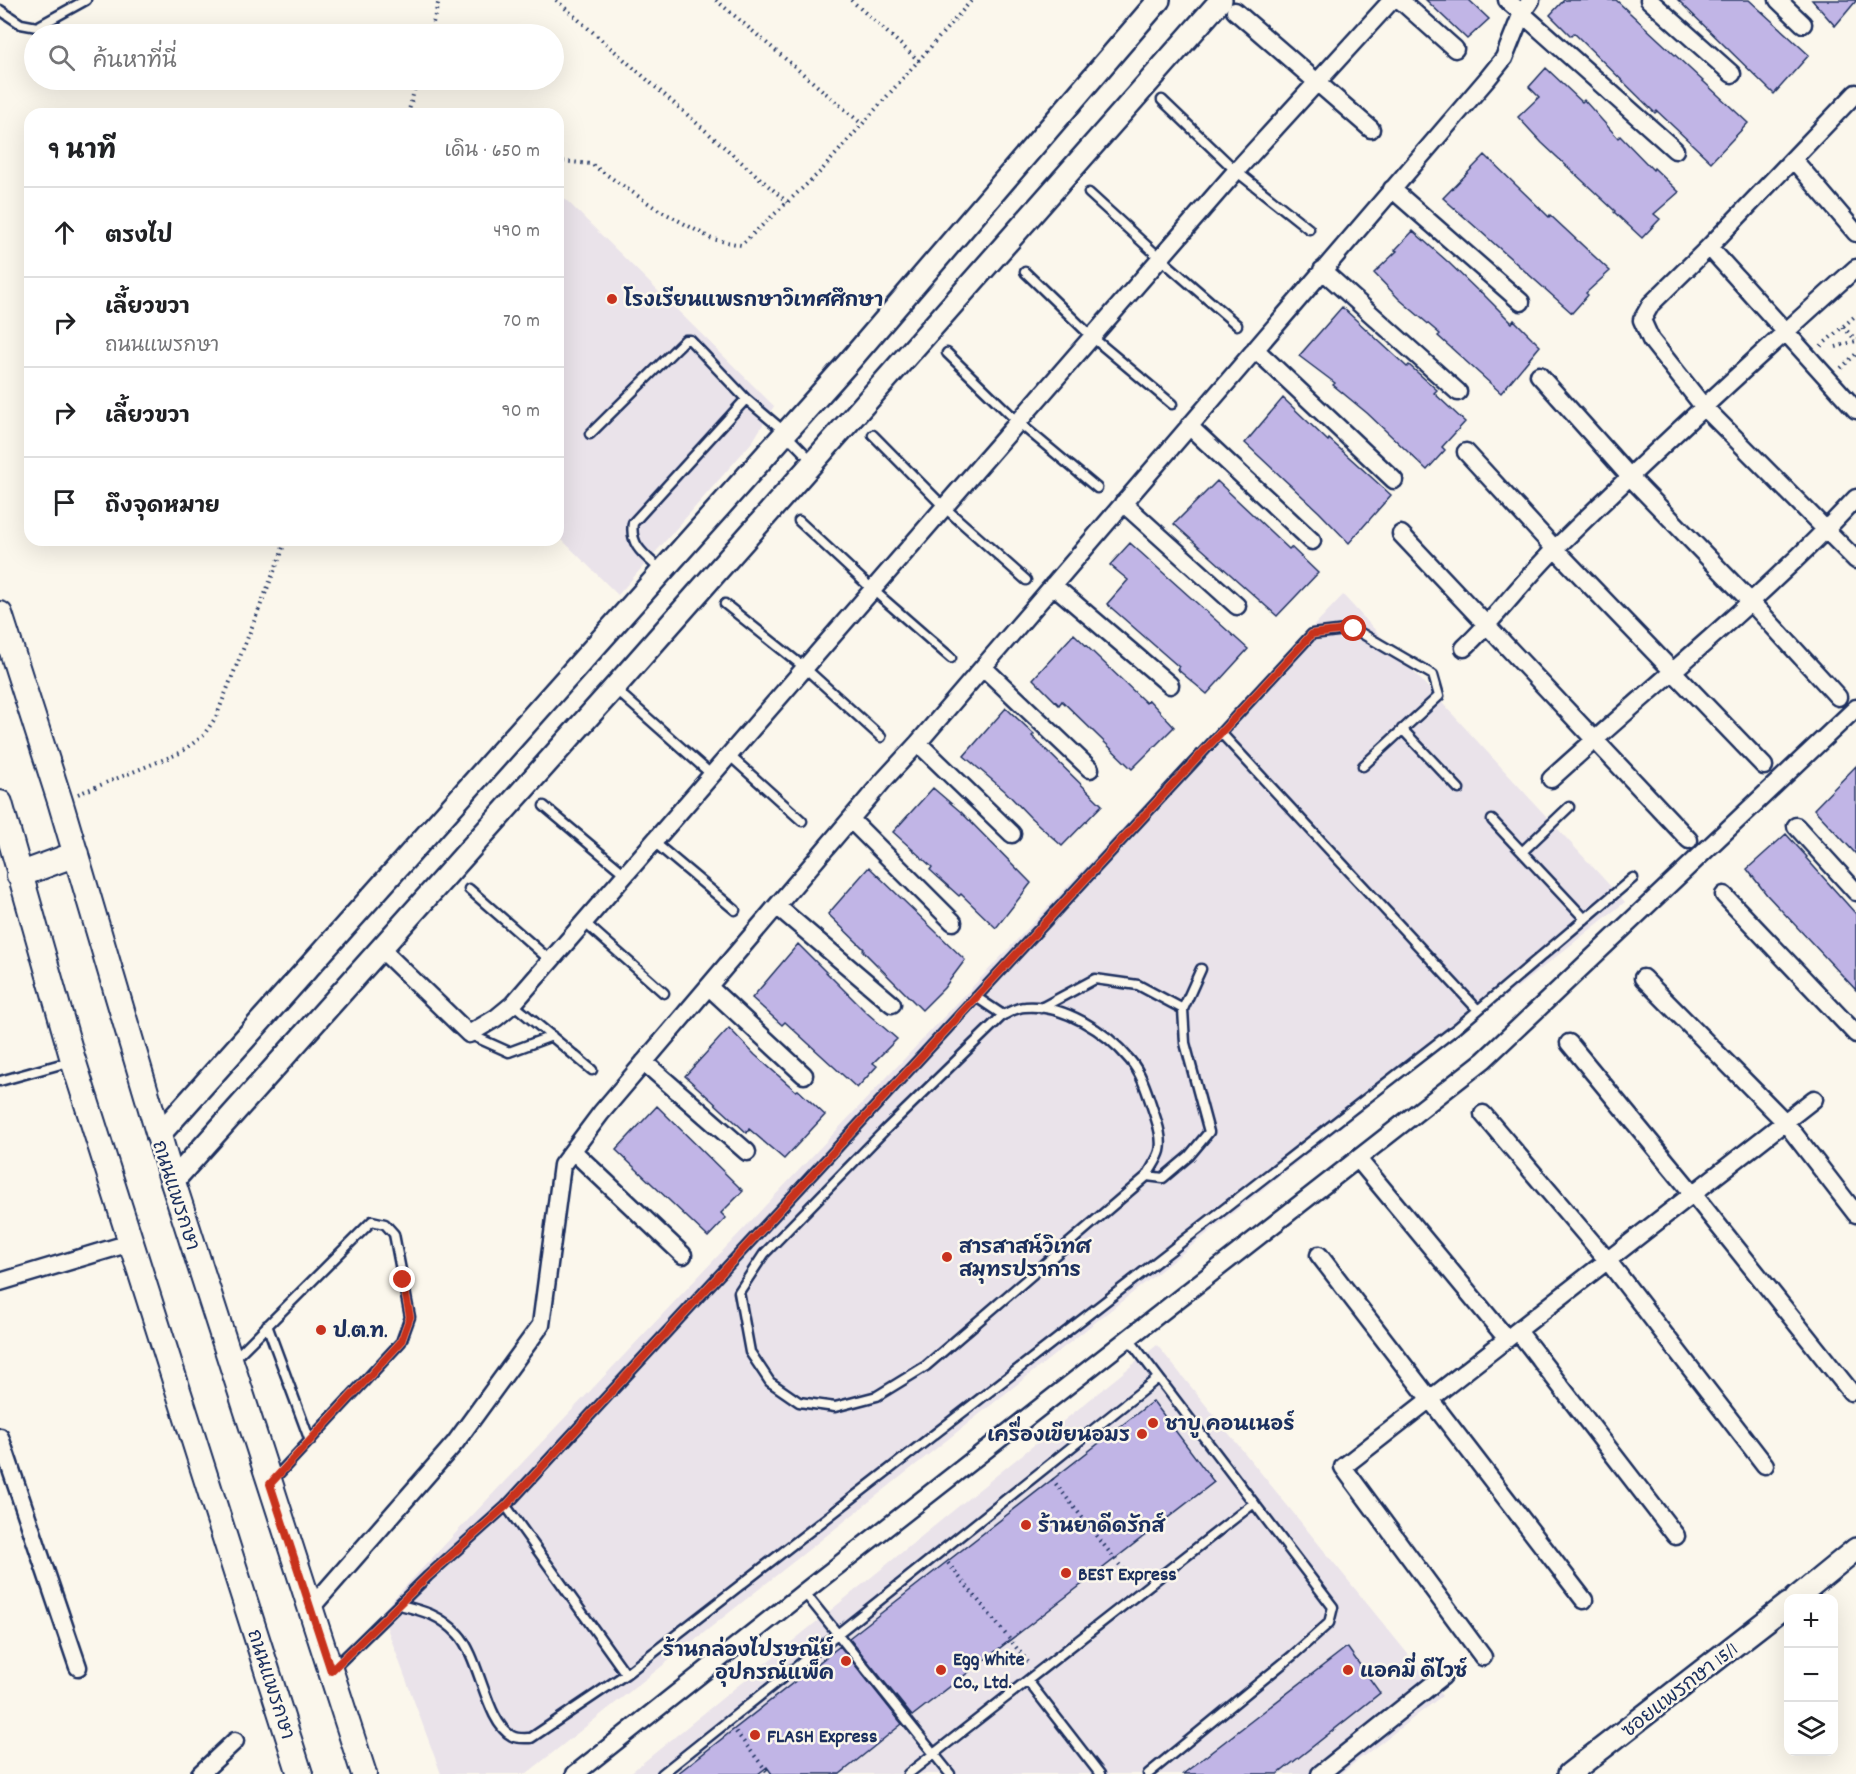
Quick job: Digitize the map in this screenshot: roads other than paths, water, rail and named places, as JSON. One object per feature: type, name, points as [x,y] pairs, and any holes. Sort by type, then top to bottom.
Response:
[{"type":"main road","name":"ถนนแพรกษา","points":[[0,614],[60,801],[172,1182],[364,1774]]},
{"type":"main road","name":"ถนนแพรกษา","points":[[0,805],[73,1060],[300,1774]]},
{"type":"main road","points":[[20,875],[76,854]]},
{"type":"street","points":[[158,1136],[660,563],[782,430],[848,363],[1159,0]]},
{"type":"street","points":[[381,949],[469,1034],[496,1018],[513,1004],[1236,171],[1392,0]]},
{"type":"street","points":[[1400,0],[1455,50]]},
{"type":"street","points":[[1507,0],[1527,7],[1675,150]]},
{"type":"street","points":[[1649,0],[1732,74]]},
{"type":"street","points":[[1778,0],[1803,24]]},
{"type":"street","points":[[172,1182],[813,462],[1228,6],[1371,129]]},
{"type":"street","points":[[310,1609],[455,1443],[541,1325],[562,1165],[601,1113],[1504,58],[1527,7]]},
{"type":"street","points":[[1856,93],[1709,247],[1651,304],[1642,320],[1651,340],[1703,406],[1856,560]]},
{"type":"street","points":[[1793,159],[1856,233]]},
{"type":"street","points":[[1392,189],[1521,302]]},
{"type":"street","points":[[1709,247],[1856,410]]},
{"type":"street","points":[[1464,648],[1487,626],[1554,549],[1703,406],[1856,268]]},
{"type":"street","points":[[1323,270],[1458,392]]},
{"type":"street","points":[[1255,349],[1394,480]]},
{"type":"street","points":[[1539,375],[1630,477],[1750,601],[1838,697]]},
{"type":"street","points":[[1189,426],[1312,541]]},
{"type":"street","points":[[1466,452],[1554,549],[1764,766]]},
{"type":"street","points":[[1551,779],[1750,601],[1827,529],[1856,498]]},
{"type":"street","points":[[1123,503],[1237,606]]},
{"type":"street","points":[[1401,534],[1689,840]]},
{"type":"street","points":[[1053,585],[1170,686]]},
{"type":"street","points":[[983,667],[1090,769]]},
{"type":"street","points":[[575,1774],[1484,1060],[1856,708]]},
{"type":"street","points":[[918,743],[1012,834]]},
{"type":"street","points":[[851,820],[953,922]]},
{"type":"street","points":[[1796,826],[1856,892]]},
{"type":"street","points":[[1724,895],[1856,1034]]},
{"type":"street","points":[[778,907],[892,1004]]},
{"type":"street","points":[[1643,978],[1785,1122],[1856,1214]]},
{"type":"street","points":[[709,987],[804,1075]]},
{"type":"street","points":[[1569,1043],[1851,1392]]},
{"type":"street","points":[[644,1062],[747,1152]]},
{"type":"street","points":[[1483,1657],[1343,1467],[1814,1100]]},
{"type":"street","points":[[1483,1114],[1608,1261],[1765,1465]]},
{"type":"street","points":[[573,1151],[683,1255]]},
{"type":"street","points":[[1358,1159],[1513,1335],[1676,1536]]},
{"type":"street","points":[[0,1282],[130,1243]]},
{"type":"street","points":[[1319,1255],[1584,1600]]},
{"type":"street","points":[[0,1437],[78,1667]]},
{"type":"street","points":[[1802,1594],[1856,1549]]},
{"type":"street","name":"ซอยแพรกษา 15/1","points":[[1569,1774],[1784,1607]]},
{"type":"street","points":[[1320,1774],[1443,1676]]},
{"type":"street","points":[[200,1774],[235,1741]]},
{"type":"lane","points":[[42,24],[86,0]]},
{"type":"lane","points":[[0,10],[24,25]]},
{"type":"lane","points":[[1162,100],[1236,171],[1309,229]]},
{"type":"lane","points":[[1089,193],[1237,325]]},
{"type":"lane","points":[[1025,272],[1092,337],[1172,404]]},
{"type":"lane","points":[[590,434],[685,340],[690,340],[746,399],[782,430],[813,462]]},
{"type":"lane","points":[[947,353],[1018,422],[1097,488]]},
{"type":"lane","points":[[660,563],[635,543],[631,534],[633,523],[746,399]]},
{"type":"lane","points":[[717,495],[782,430]]},
{"type":"lane","points":[[873,435],[944,507],[1026,580]]},
{"type":"lane","points":[[799,521],[951,658]]},
{"type":"lane","points":[[725,604],[805,668],[881,737]]},
{"type":"lane","points":[[331,1671],[428,1576],[506,1506],[1312,634],[1354,629],[1434,675],[1439,696],[1362,766]]},
{"type":"lane","points":[[614,688],[711,775]]},
{"type":"lane","points":[[1402,729],[1459,789]]},
{"type":"lane","points":[[1221,733],[1478,1010]]},
{"type":"lane","points":[[729,755],[802,821]]},
{"type":"lane","points":[[544,806],[626,874]]},
{"type":"lane","points":[[1523,851],[1569,807]]},
{"type":"lane","points":[[1492,820],[1585,919]]},
{"type":"lane","points":[[654,842],[735,910]]},
{"type":"lane","points":[[400,1605],[432,1613],[459,1635],[477,1669],[498,1722],[513,1737],[531,1738],[626,1674],[1448,1035],[1633,878]]},
{"type":"lane","points":[[469,889],[551,961]]},
{"type":"lane","points":[[584,922],[664,993]]},
{"type":"lane","points":[[1147,1176],[1163,1178],[1189,1156],[1209,1132],[1185,1043],[1183,1009],[1201,969]]},
{"type":"lane","points":[[1041,1008],[1095,979],[1138,985],[1183,1009]]},
{"type":"lane","points":[[976,997],[1003,1015]]},
{"type":"lane","points":[[513,1004],[592,1070]]},
{"type":"lane","points":[[1023,1007],[1063,1013],[1090,1026],[1114,1044],[1131,1061],[1145,1084],[1158,1126],[1160,1150],[1147,1176],[926,1366],[876,1396],[835,1407],[799,1402],[770,1382],[750,1352],[739,1292],[764,1254],[886,1129],[1003,1015],[1023,1007]]},
{"type":"lane","points":[[469,1034],[509,1052],[552,1036]]},
{"type":"lane","points":[[0,1081],[73,1060]]},
{"type":"lane","points":[[231,1361],[372,1221],[385,1224],[394,1234],[410,1317],[401,1342],[270,1484]]},
{"type":"lane","points":[[267,1325],[310,1441]]},
{"type":"lane","points":[[1129,1340],[1333,1607],[1329,1623],[1148,1774]]},
{"type":"lane","points":[[662,1774],[1158,1378]]},
{"type":"lane","points":[[908,1774],[1254,1503]]},
{"type":"lane","points":[[506,1506],[626,1674]]},
{"type":"lane","points":[[804,1592],[950,1774]]},
{"type":"lane","points":[[1028,1681],[1100,1774]]},
{"type":"place","name":"โรงเรียนแพรกษาวิเทศศึกษา","points":[[612,299]]},
{"type":"place","name":"สารสาสน์วิเทศ สมุทรปราการ","points":[[947,1257]]},
{"type":"place","name":"ป.ต.ท.","points":[[321,1330]]},
{"type":"place","name":"ชาบู คอนเนอร์","points":[[1153,1423]]},
{"type":"place","name":"เครื่องเขียนอมร","points":[[1142,1434]]},
{"type":"place","name":"ร้านยาดีดรักส์","points":[[1026,1525]]},
{"type":"place","name":"BEST Express","points":[[1066,1573]]},
{"type":"place","name":"ร้านกล่องไปรษณีย์ อุปกรณ์แพ็ค","points":[[846,1661]]},
{"type":"place","name":"Egg White Co., Ltd.","points":[[941,1670]]},
{"type":"place","name":"แอคมี่ ดีไวซ์","points":[[1348,1670]]},
{"type":"place","name":"FLASH Express","points":[[755,1735]]}]
